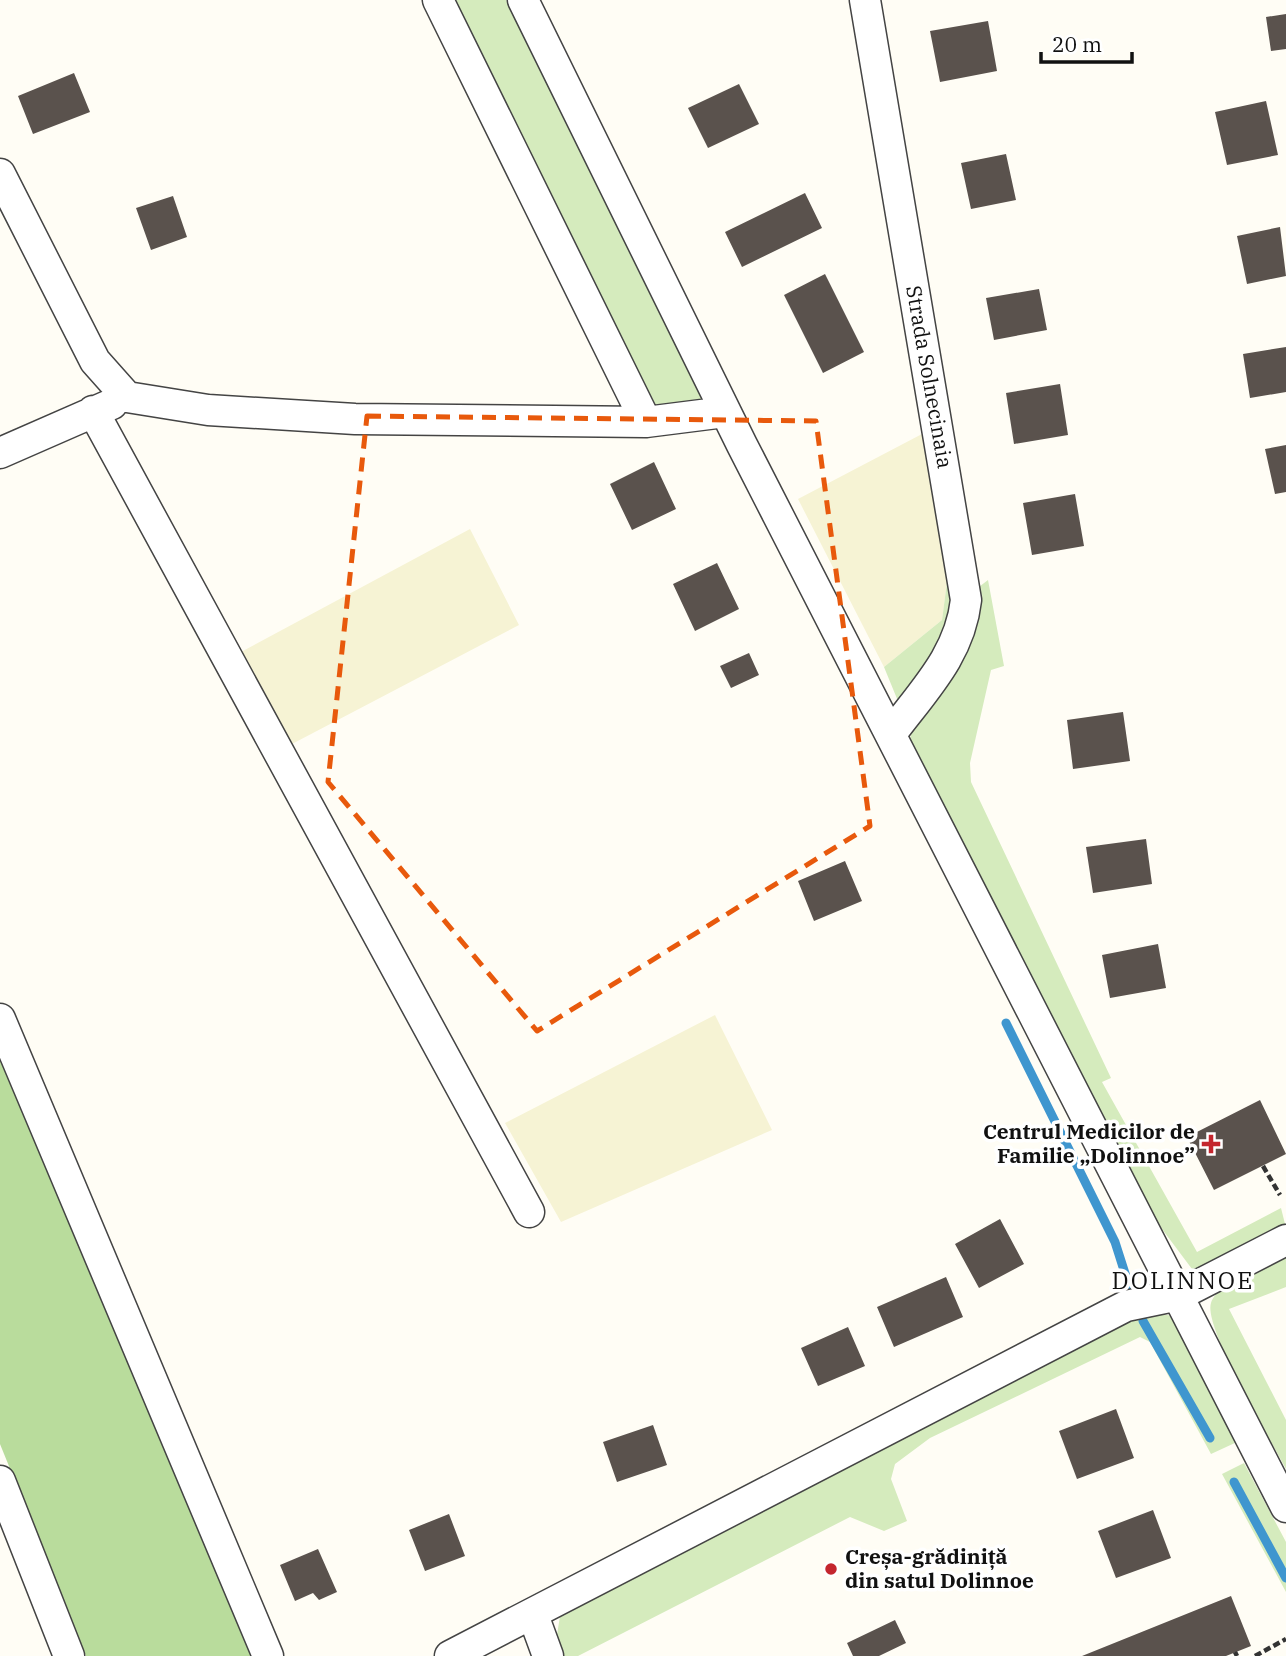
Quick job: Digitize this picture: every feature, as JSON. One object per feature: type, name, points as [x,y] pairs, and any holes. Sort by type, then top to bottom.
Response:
[{"type":"street","points":[[438,0],[646,422]]},
{"type":"street","points":[[523,0],[725,412],[1286,1507]]},
{"type":"street","name":"Strada Solnecinaia","points":[[865,0],[966,600],[963,624],[954,650],[891,734]]},
{"type":"street","points":[[0,173],[95,361],[127,397]]},
{"type":"street","points":[[0,453],[127,397],[208,411],[355,419],[646,422],[725,412]]},
{"type":"street","points":[[93,411],[529,1212]]},
{"type":"street","points":[[0,1019],[268,1656]]},
{"type":"street","points":[[450,1656],[1126,1306],[1179,1295],[1286,1240]]},
{"type":"street","points":[[0,1481],[7,1513],[69,1656]]},
{"type":"street","points":[[533,1615],[548,1656]]},
{"type":"path","points":[[1263,1166],[1280,1195]]},
{"type":"path","points":[[1255,1656],[1286,1639]]},
{"type":"highlighted area","points":[[367,416],[816,421],[870,826],[537,1031],[328,782]]},
{"type":"shaded area","points":[[922,434],[947,582],[942,620],[884,667],[798,499]]},
{"type":"shaded area","points":[[470,529],[519,625],[292,744],[241,652]]},
{"type":"shaded area","points":[[715,1015],[772,1130],[561,1222],[505,1123]]},
{"type":"green space","points":[[450,0],[506,0],[705,402],[653,411]]},
{"type":"green space","points":[[988,580],[1004,666],[991,670],[970,763],[971,782],[1111,1078],[1102,1082],[1197,1252],[1281,1208],[1286,1228],[1195,1273],[1153,1217],[909,747],[912,726],[975,590]]},
{"type":"green space","points":[[947,582],[956,607],[952,627],[900,706],[884,667],[942,620]]},
{"type":"green space","points":[[0,1046],[260,1656],[86,1656],[0,1444]]},
{"type":"green space","points":[[1286,1252],[1286,1287],[1229,1309],[1286,1420],[1286,1469],[1227,1359],[1211,1316],[1211,1303],[1222,1288],[1232,1281]]},
{"type":"green space","points":[[1155,1313],[1173,1316],[1237,1442],[1211,1454],[1150,1342],[1140,1337],[930,1438],[895,1464],[891,1479],[907,1521],[884,1531],[850,1517],[578,1656],[559,1656],[556,1641],[561,1610],[1130,1317]]},
{"type":"green space","points":[[1244,1463],[1286,1542],[1286,1592],[1222,1474]]},
{"type":"building","points":[[1286,14],[1286,49],[1271,51],[1266,17]]},
{"type":"building","points":[[988,21],[997,71],[940,82],[930,31]]},
{"type":"building","points":[[74,73],[90,112],[33,134],[18,96]]},
{"type":"building","points":[[739,84],[759,124],[708,148],[688,108]]},
{"type":"building","points":[[1266,101],[1278,155],[1227,165],[1215,112]]},
{"type":"building","points":[[1006,154],[1016,200],[971,209],[961,163]]},
{"type":"building","points":[[805,193],[822,228],[742,267],[725,232]]},
{"type":"building","points":[[173,196],[187,237],[151,250],[136,208]]},
{"type":"building","points":[[1280,227],[1286,276],[1247,284],[1237,236]]},
{"type":"building","points":[[825,274],[864,352],[823,373],[784,295]]},
{"type":"building","points":[[1039,289],[1047,330],[994,340],[986,298]]},
{"type":"building","points":[[1286,347],[1286,392],[1250,398],[1243,354]]},
{"type":"building","points":[[1060,384],[1068,435],[1014,444],[1006,393]]},
{"type":"building","points":[[1286,445],[1286,492],[1275,494],[1265,449]]},
{"type":"building","points":[[654,462],[676,509],[632,530],[610,484]]},
{"type":"building","points":[[1075,494],[1084,546],[1032,555],[1023,503]]},
{"type":"building","points":[[717,563],[739,609],[695,631],[673,584]]},
{"type":"building","points":[[749,653],[759,675],[731,688],[720,666]]},
{"type":"building","points":[[1123,712],[1130,761],[1073,769],[1067,720]]},
{"type":"building","points":[[1146,839],[1152,884],[1093,893],[1086,847]]},
{"type":"building","points":[[845,861],[862,901],[814,921],[798,881]]},
{"type":"building","points":[[1158,944],[1166,988],[1110,998],[1102,955]]},
{"type":"building","points":[[1260,1100],[1286,1154],[1214,1190],[1187,1137]]},
{"type":"building","points":[[1000,1219],[1024,1264],[979,1288],[955,1244]]},
{"type":"building","points":[[946,1277],[963,1317],[894,1347],[877,1307]]},
{"type":"building","points":[[848,1327],[865,1366],[818,1386],[801,1348]]},
{"type":"building","points":[[1116,1409],[1134,1458],[1077,1479],[1059,1431]]},
{"type":"building","points":[[653,1425],[667,1465],[617,1482],[603,1442]]},
{"type":"building","points":[[1153,1510],[1171,1558],[1116,1578],[1098,1531]]},
{"type":"building","points":[[449,1514],[465,1556],[425,1571],[409,1530]]},
{"type":"building","points":[[318,1549],[337,1592],[319,1600],[313,1593],[295,1601],[280,1565]]},
{"type":"building","points":[[1231,1596],[1251,1646],[1226,1656],[1082,1656]]},
{"type":"building","points":[[895,1620],[906,1643],[879,1656],[853,1656],[847,1643]]},
{"type":"waterway","points":[[1006,1023],[1115,1242],[1130,1289]]},
{"type":"waterway","points":[[1143,1321],[1210,1438]]},
{"type":"waterway","points":[[1234,1482],[1286,1578]]},
{"type":"place","name":"Centrul Medicilor de Familie „Dolinnoe”","points":[[1211,1144]]},
{"type":"place","name":"Creșa-grădiniță din satul Dolinnoe","points":[[831,1569]]},
{"type":"district","name":"DOLINNOE","points":[[1183,1281]]}]
